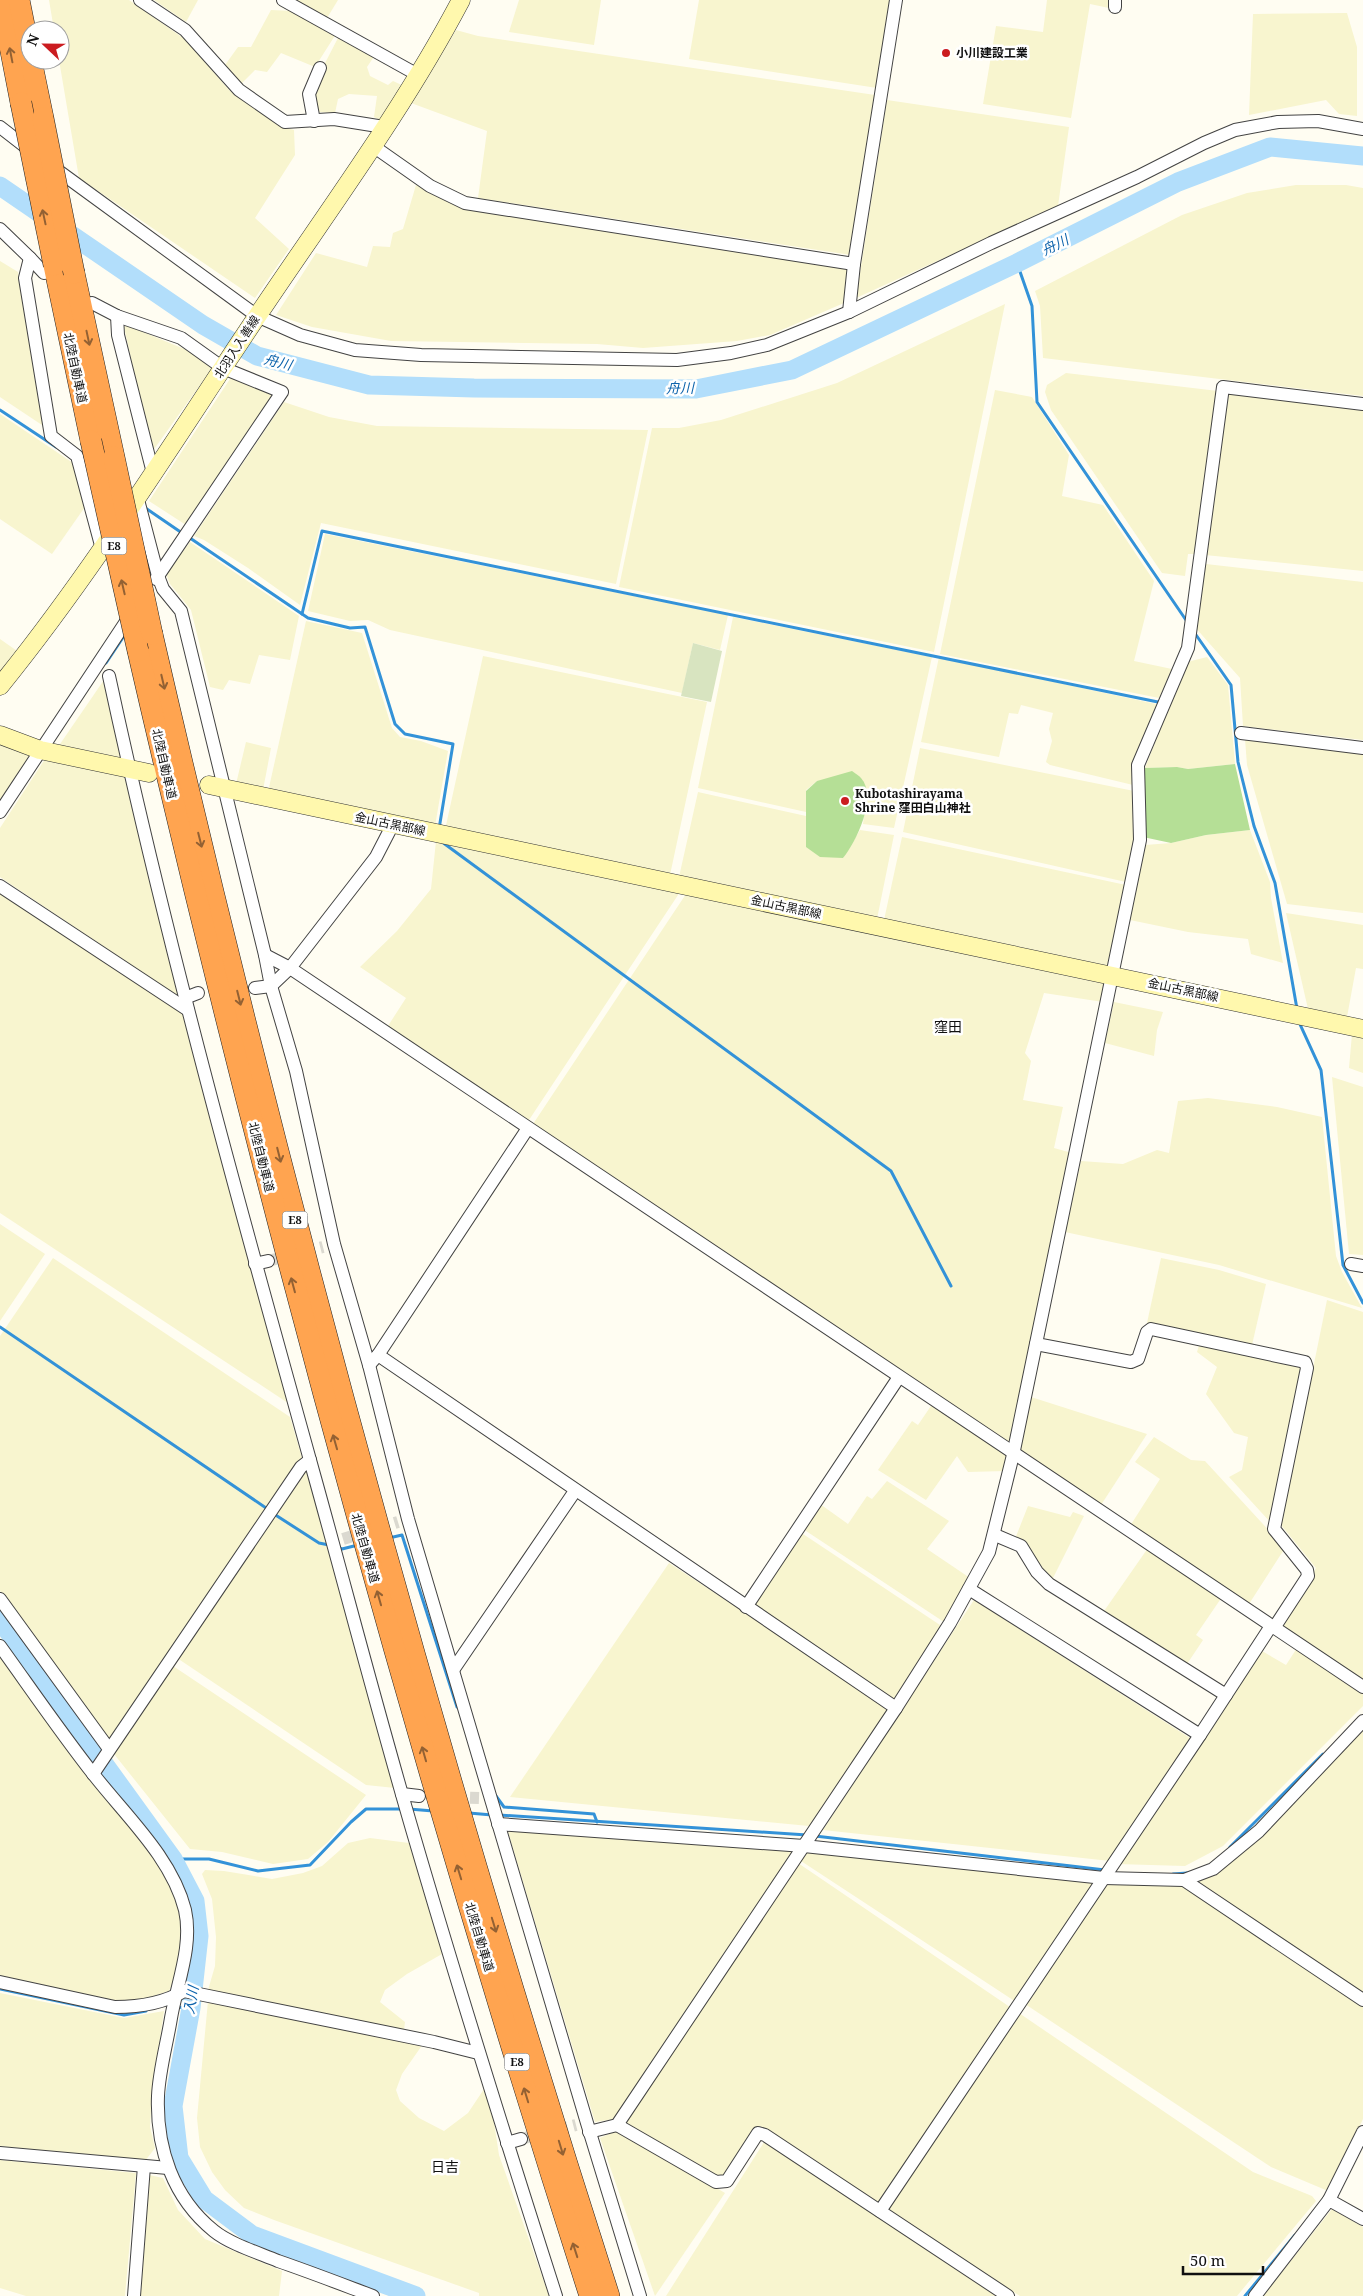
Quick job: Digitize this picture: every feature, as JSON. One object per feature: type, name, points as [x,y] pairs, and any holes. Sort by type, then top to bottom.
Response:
[{"type":"highway","name":"北陸自動車道","points":[[1,0],[21,103],[49,269],[91,441],[174,808],[284,1250],[325,1404],[438,1799],[455,1828],[609,2296]]},
{"type":"highway","points":[[19,0],[23,20]]},
{"type":"highway","name":"北陸自動車道","points":[[33,70],[74,273],[152,634],[194,814],[299,1235],[384,1549],[438,1799]]},
{"type":"highway","name":"北陸自動車道","points":[[455,1828],[544,2152],[590,2296]]},
{"type":"main road","name":"北羽入入善線","points":[[0,686],[52,621],[102,549],[373,146],[418,75],[461,0]]},
{"type":"main road","points":[[0,735],[40,750],[149,773]]},
{"type":"main road","name":"金山古黒部線","points":[[217,787],[1363,1029]]},
{"type":"street","points":[[140,0],[185,30],[239,90],[285,122],[334,119],[384,127]]},
{"type":"street","points":[[283,0],[418,75]]},
{"type":"street","points":[[849,312],[854,264],[896,0]]},
{"type":"street","points":[[314,121],[309,94],[320,68]]},
{"type":"street","points":[[0,127],[257,316],[300,335],[355,350],[421,355],[677,360],[767,345],[849,312],[991,242],[1137,177],[1204,142],[1235,130],[1278,122],[1318,121],[1363,129]]},
{"type":"street","points":[[373,146],[430,186],[465,203],[854,264]]},
{"type":"street","points":[[0,229],[30,258],[49,269]]},
{"type":"street","points":[[30,258],[25,278],[51,436],[77,456],[102,549]]},
{"type":"street","points":[[0,812],[282,392],[225,365],[181,338],[118,316],[92,303]]},
{"type":"street","points":[[118,316],[118,335],[153,473]]},
{"type":"street","points":[[617,2125],[896,1708],[950,1623],[989,1552],[995,1535],[1140,840],[1138,765],[1188,648],[1223,387],[1363,404]]},
{"type":"street","points":[[137,496],[158,576],[163,588],[181,611],[217,787],[296,1071],[329,1246],[369,1365],[403,1520],[453,1670],[485,1798],[498,1824],[584,2127],[640,2296]]},
{"type":"street","points":[[109,676],[129,770],[187,1004],[262,1262],[310,1460],[338,1540],[402,1794],[478,2053],[556,2296]]},
{"type":"street","points":[[1241,733],[1363,748]]},
{"type":"street","points":[[255,988],[271,986],[290,968],[376,857],[394,824]]},
{"type":"street","points":[[0,886],[187,1004]]},
{"type":"street","points":[[265,955],[290,968],[1013,1455],[1363,1688]]},
{"type":"street","points":[[187,1004],[198,994]]},
{"type":"street","points":[[369,1365],[378,1355],[528,1128]]},
{"type":"street","points":[[880,2211],[1308,1576],[1307,1570],[1274,1529],[1307,1368],[1305,1362],[1151,1329],[1147,1332],[1138,1359],[1132,1362],[1036,1344]]},
{"type":"street","points":[[378,1355],[896,1708]]},
{"type":"street","points":[[746,1606],[899,1377]]},
{"type":"street","points":[[92,1774],[301,1467],[310,1460]]},
{"type":"street","points":[[453,1670],[575,1490]]},
{"type":"street","points":[[995,1535],[1021,1546],[1038,1572],[1049,1584],[1226,1695]]},
{"type":"street","points":[[969,1589],[1200,1735]]},
{"type":"street","points":[[0,1599],[109,1749]]},
{"type":"street","points":[[0,1646],[92,1774],[150,1845],[175,1881],[185,1911],[187,1939],[179,1994],[158,2096],[160,2142],[168,2168],[187,2204],[215,2232],[252,2251],[373,2296]]},
{"type":"street","points":[[498,1824],[804,1846],[1104,1878],[1184,1880],[1213,1869],[1259,1831],[1363,1721]]},
{"type":"street","points":[[402,1794],[438,1799]]},
{"type":"street","points":[[1184,1880],[1363,2000]]},
{"type":"street","points":[[0,1982],[115,2007],[131,2007],[179,1994],[209,1995],[454,2046],[478,2053]]},
{"type":"street","points":[[584,2127],[617,2125],[716,2182],[727,2181],[758,2133],[765,2135],[1008,2296]]},
{"type":"street","points":[[1255,2296],[1329,2200],[1363,2132]]},
{"type":"street","points":[[507,2143],[521,2139]]},
{"type":"street","points":[[0,2153],[168,2168]]},
{"type":"street","points":[[134,2296],[144,2166]]},
{"type":"street","points":[[1329,2200],[1363,2219]]},
{"type":"shaded area","points":[[49,0],[129,0],[186,40],[229,90],[282,127],[294,130],[295,155],[255,218],[289,249],[255,298],[79,178],[61,70],[70,70],[70,20],[52,20]]},
{"type":"shaded area","points":[[154,0],[198,0],[186,22]]},
{"type":"shaded area","points":[[296,0],[338,0],[327,18]]},
{"type":"shaded area","points":[[519,0],[601,0],[594,45],[509,32]]},
{"type":"shaded area","points":[[699,0],[892,0],[877,88],[689,59]]},
{"type":"shaded area","points":[[1047,0],[1109,0],[1109,8],[1090,4],[1071,118],[983,104],[996,26],[1043,32]]},
{"type":"shaded area","points":[[271,10],[293,11],[336,34],[315,67],[281,53],[267,72],[255,70],[241,84],[225,65],[238,47],[251,47]]},
{"type":"shaded area","points":[[1347,13],[1357,47],[1357,116],[1339,114],[1326,100],[1249,115],[1253,14]]},
{"type":"shaded area","points":[[456,30],[478,36],[875,95],[851,255],[478,198],[487,131],[411,103]]},
{"type":"shaded area","points":[[339,36],[375,55],[367,67],[370,76],[388,85],[393,81],[406,87],[382,121],[374,117],[377,96],[349,94],[338,99],[335,113],[319,112],[314,95],[323,67]]},
{"type":"shaded area","points":[[887,100],[1069,127],[1058,206],[856,298]]},
{"type":"shaded area","points":[[416,185],[461,207],[850,267],[844,303],[770,335],[737,341],[643,348],[597,344],[391,341],[312,327],[276,315],[316,253],[367,267],[373,246],[390,247],[393,233],[403,229]]},
{"type":"shaded area","points":[[1296,185],[1346,185],[1363,188],[1363,396],[1043,358],[1040,306],[1035,291],[1182,215],[1247,193]]},
{"type":"shaded area","points":[[0,261],[18,272],[45,427],[0,397]]},
{"type":"shaded area","points":[[1005,304],[934,652],[619,587],[652,428],[679,428],[721,420],[837,383]]},
{"type":"shaded area","points":[[126,325],[194,353],[213,367],[152,452],[124,327]]},
{"type":"shaded area","points":[[1066,373],[1218,391],[1196,554],[1188,554],[1185,576],[1162,573],[1051,410],[1045,392],[1047,385]]},
{"type":"shaded area","points":[[232,376],[274,396],[186,525],[149,501]]},
{"type":"shaded area","points":[[995,390],[1032,397],[1069,455],[1062,496],[1103,505],[1154,581],[1134,661],[1172,669],[1159,698],[940,654]]},
{"type":"shaded area","points":[[1229,394],[1363,409],[1363,571],[1205,555]]},
{"type":"shaded area","points":[[284,402],[329,417],[377,426],[648,430],[616,584],[321,523],[300,605],[248,568],[204,540],[194,536]]},
{"type":"shaded area","points":[[0,414],[76,465],[87,504],[52,554],[0,519]]},
{"type":"shaded area","points":[[325,534],[728,615],[720,650],[693,643],[682,693],[390,630],[368,620],[350,621],[308,611]]},
{"type":"shaded area","points":[[190,542],[299,616],[290,660],[259,655],[250,684],[229,680],[223,690],[210,687],[191,610],[170,584],[166,574]]},
{"type":"shaded area","points":[[1206,564],[1363,582],[1363,740],[1243,726],[1240,678],[1194,626]]},
{"type":"shaded area","points":[[733,617],[932,657],[894,828],[863,824],[867,794],[817,781],[806,790],[806,812],[698,788]]},
{"type":"shaded area","points":[[306,621],[362,633],[392,728],[400,737],[421,741],[448,751],[435,826],[268,792]]},
{"type":"shaded area","points":[[0,639],[20,653],[0,677]]},
{"type":"shaded area","points":[[483,656],[707,702],[670,875],[445,830]]},
{"type":"shaded area","points":[[939,657],[1156,704],[1157,711],[1133,785],[1050,765],[1046,762],[1052,741],[1049,729],[1053,713],[1021,705],[1018,714],[1009,713],[999,757],[921,742]]},
{"type":"shaded area","points":[[1207,657],[1228,685],[1235,764],[1188,769],[1177,767],[1145,768],[1187,662]]},
{"type":"shaded area","points":[[106,677],[124,761],[58,747]]},
{"type":"shaded area","points":[[1245,739],[1363,754],[1363,913],[1287,904],[1247,765]]},
{"type":"shaded area","points":[[0,740],[35,753],[0,807]]},
{"type":"shaded area","points":[[246,742],[271,748],[263,790],[236,784]]},
{"type":"shaded area","points":[[920,748],[1134,791],[1136,838],[1126,882],[903,832]]},
{"type":"shaded area","points":[[47,756],[125,773],[179,997],[0,877],[0,828]]},
{"type":"shaded area","points":[[698,792],[806,816],[806,846],[843,858],[860,830],[894,835],[877,919],[679,877]]},
{"type":"shaded area","points":[[1250,830],[1270,882],[1271,898],[1283,963],[1251,954],[1248,939],[1188,932],[1130,920],[1145,845],[1171,843],[1206,835]]},
{"type":"shaded area","points":[[902,837],[1126,885],[1108,965],[1106,968],[884,920]]},
{"type":"shaded area","points":[[436,841],[682,889],[527,1123],[386,1029],[406,998],[360,967],[397,931],[431,889]]},
{"type":"shaded area","points":[[0,891],[182,1011],[291,1405],[0,1213]]},
{"type":"shaded area","points":[[688,891],[1107,982],[1103,1002],[1044,993],[1025,1053],[1031,1061],[1023,1100],[1063,1107],[1054,1148],[1072,1153],[1013,1439],[1007,1443],[531,1127]]},
{"type":"shaded area","points":[[1286,913],[1363,925],[1363,969],[1356,968],[1347,1017],[1308,1009]]},
{"type":"shaded area","points":[[1114,1002],[1163,1012],[1157,1030],[1154,1056],[1105,1043]]},
{"type":"shaded area","points":[[1352,1034],[1363,1035],[1363,1073],[1349,1068]]},
{"type":"shaded area","points":[[1332,1077],[1363,1087],[1363,1255],[1349,1254]]},
{"type":"shaded area","points":[[1208,1098],[1277,1107],[1322,1117],[1336,1256],[1342,1272],[1362,1308],[1219,1265],[1065,1232],[1081,1161],[1123,1164],[1157,1150],[1169,1153],[1178,1101]]},
{"type":"shaded area","points":[[0,1224],[45,1254],[0,1321]]},
{"type":"shaded area","points":[[53,1258],[290,1417],[302,1458],[110,1742],[0,1591],[0,1336]]},
{"type":"shaded area","points":[[1161,1258],[1219,1270],[1266,1284],[1252,1345],[1147,1323]]},
{"type":"shaded area","points":[[1327,1300],[1363,1312],[1363,1680],[1282,1627],[1316,1568],[1281,1525]]},
{"type":"shaded area","points":[[1200,1342],[1302,1365],[1271,1523],[1229,1477],[1242,1470],[1248,1437],[1234,1433],[1206,1394],[1217,1367],[1197,1352]]},
{"type":"shaded area","points":[[1031,1397],[1147,1434],[1101,1505],[1019,1451]]},
{"type":"shaded area","points":[[933,1403],[1010,1456],[1006,1471],[968,1472],[957,1456],[926,1500],[878,1470],[912,1421],[918,1425]]},
{"type":"shaded area","points":[[1154,1437],[1191,1460],[1205,1461],[1285,1548],[1249,1604],[1130,1526],[1160,1479],[1135,1462]]},
{"type":"shaded area","points":[[306,1466],[395,1788],[366,1785],[177,1658]]},
{"type":"shaded area","points":[[887,1481],[949,1521],[927,1549],[970,1578],[944,1622],[803,1529],[820,1504],[848,1524],[867,1496],[872,1499]]},
{"type":"shaded area","points":[[1028,1506],[1070,1517],[1073,1512],[1084,1516],[1052,1580],[1015,1539]]},
{"type":"shaded area","points":[[800,1532],[943,1627],[896,1701],[751,1605]]},
{"type":"shaded area","points":[[1148,1548],[1222,1597],[1196,1635],[1203,1640],[1187,1664],[1102,1614]]},
{"type":"shaded area","points":[[669,1563],[890,1708],[809,1826],[510,1797]]},
{"type":"shaded area","points":[[974,1600],[1190,1738],[1110,1861],[823,1830]]},
{"type":"shaded area","points":[[1297,1648],[1363,1692],[1363,1706],[1223,1846],[1185,1866],[1116,1864],[1262,1651],[1286,1665]]},
{"type":"shaded area","points":[[0,1650],[89,1775],[167,1876],[179,1910],[183,1939],[178,1971],[169,1991],[132,2003],[113,2003],[0,1977]]},
{"type":"shaded area","points":[[173,1666],[366,1795],[328,1842],[308,1859],[273,1864],[222,1852],[190,1849],[114,1754]]},
{"type":"shaded area","points":[[1363,1728],[1363,1994],[1193,1881],[1215,1874]]},
{"type":"shaded area","points":[[506,1825],[799,1844],[614,2119],[595,2122]]},
{"type":"shaded area","points":[[370,1838],[409,1843],[442,1954],[407,1974],[385,1990],[380,2002],[405,2022],[404,2030],[208,1990],[215,1966],[216,1937],[212,1899],[202,1874],[205,1870],[224,1871],[272,1879],[303,1873],[322,1866],[348,1843]]},
{"type":"shaded area","points":[[808,1851],[1095,1882],[1016,2002],[801,1861]]},
{"type":"shaded area","points":[[798,1863],[1253,2172],[1312,2196],[1316,2201],[1237,2296],[1020,2296],[760,2126],[723,2184],[624,2123]]},
{"type":"shaded area","points":[[1106,1883],[1183,1885],[1363,2007],[1363,2119],[1328,2191],[1271,2167],[1025,2004]]},
{"type":"shaded area","points":[[0,1993],[124,2018],[164,2011],[152,2093],[150,2127],[155,2148],[145,2161],[0,2146]]},
{"type":"shaded area","points":[[208,2001],[423,2044],[402,2074],[396,2090],[400,2101],[419,2118],[444,2131],[468,2113],[484,2089],[493,2116],[499,2155],[549,2296],[479,2296],[479,2293],[244,2208],[225,2190],[212,2172],[200,2147],[197,2118]]},
{"type":"shaded area","points":[[618,2130],[725,2193],[655,2296],[600,2138]]},
{"type":"shaded area","points":[[766,2139],[998,2296],[666,2296]]},
{"type":"shaded area","points":[[0,2160],[136,2173],[125,2296],[26,2296],[0,2288]]},
{"type":"shaded area","points":[[149,2175],[163,2178],[178,2210],[205,2239],[282,2271],[279,2296],[139,2296]]},
{"type":"shaded area","points":[[1332,2209],[1363,2227],[1363,2296],[1263,2296]]},
{"type":"green space","points":[[693,643],[722,651],[711,702],[681,696]]},
{"type":"green space","points":[[1235,764],[1250,830],[1206,835],[1171,843],[1143,837],[1145,768],[1177,767],[1188,769]]},
{"type":"green space","points":[[852,771],[861,778],[866,786],[866,807],[859,831],[843,858],[820,857],[806,847],[806,791],[817,781]]},
{"type":"waterway","name":"舟川","points":[[0,186],[203,325],[257,356],[369,385],[474,388],[696,389],[792,370],[1017,263],[1178,182],[1270,147],[1363,156]]},
{"type":"waterway","points":[[1017,263],[1032,306],[1037,402],[1188,623]]},
{"type":"waterway","points":[[0,410],[56,447]]},
{"type":"waterway","points":[[144,507],[182,533]]},
{"type":"waterway","points":[[302,614],[322,531],[1158,702]]},
{"type":"waterway","points":[[187,536],[308,618],[350,628],[365,627],[395,724],[405,734],[453,744],[439,829]]},
{"type":"waterway","points":[[1194,632],[1231,685],[1238,762],[1254,826],[1275,883],[1297,1009]]},
{"type":"waterway","points":[[106,663],[126,633]]},
{"type":"waterway","points":[[442,842],[891,1171],[951,1286]]},
{"type":"waterway","points":[[1299,1022],[1321,1070],[1343,1265],[1363,1303]]},
{"type":"waterway","points":[[0,1327],[269,1510]]},
{"type":"waterway","points":[[274,1514],[319,1543],[329,1545]]},
{"type":"waterway","points":[[389,1538],[402,1535],[457,1707]]},
{"type":"waterway","points":[[337,1547],[342,1549],[358,1545]]},
{"type":"waterway","name":"入川","points":[[0,1620],[173,1859],[195,1901],[199,1936],[191,2008],[173,2106],[179,2158],[204,2199],[252,2235],[416,2296]]},
{"type":"waterway","points":[[1230,1847],[1323,1754]]},
{"type":"waterway","points":[[496,1796],[504,1807],[594,1814],[597,1822]]},
{"type":"waterway","points":[[173,1859],[209,1859],[258,1871],[310,1865],[366,1809],[403,1809]]},
{"type":"waterway","points":[[409,1809],[433,1811]]},
{"type":"waterway","points":[[469,1813],[492,1815]]},
{"type":"waterway","points":[[499,1815],[807,1835]]},
{"type":"waterway","points":[[815,1836],[1105,1870]]},
{"type":"waterway","points":[[1173,1874],[1187,1873]]},
{"type":"waterway","points":[[0,1989],[124,2015],[146,2011]]},
{"type":"waterway","points":[[176,2007],[191,2008]]},
{"type":"waterway","points":[[1245,2296],[1295,2235]]},
{"type":"tunnel","points":[[268,1261],[323,1247]]},
{"type":"tunnel","points":[[343,1539],[398,1522]]},
{"type":"tunnel","points":[[452,1797],[479,1798]]},
{"type":"tunnel","points":[[521,2139],[576,2125]]},
{"type":"place","name":"小川建設工業","points":[[946,53]]},
{"type":"place","name":"Kubotashirayama Shrine 窪田白山神社","points":[[845,801]]},
{"type":"district","name":"窪田","points":[[948,1027]]},
{"type":"district","name":"日吉","points":[[445,2167]]}]
